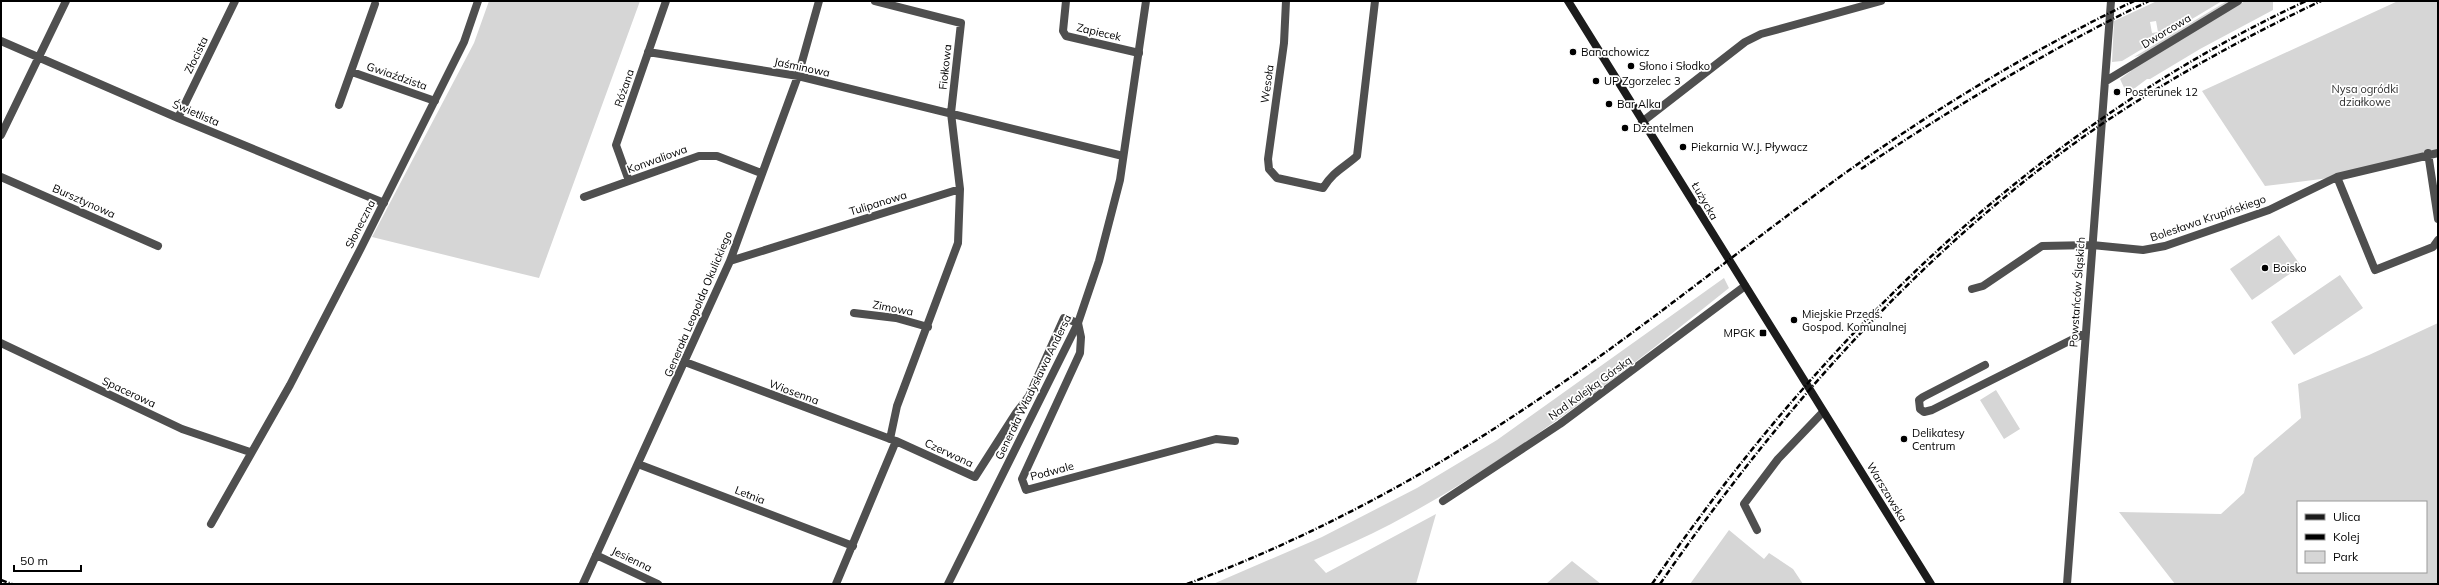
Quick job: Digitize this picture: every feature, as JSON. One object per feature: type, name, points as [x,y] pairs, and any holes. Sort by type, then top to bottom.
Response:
[{"type":"main road","name":"Łużycka","points":[[1568,1],[1823,412]]},
{"type":"main road","name":"Warszawska","points":[[1823,412],[1849,449],[1931,584]]},
{"type":"street","points":[[1,135],[66,1]]},
{"type":"street","name":"Złocista","points":[[178,118],[235,1]]},
{"type":"street","name":"Słoneczna","points":[[211,524],[250,452],[290,385],[384,203],[464,42],[478,1]]},
{"type":"street","name":"Różana","points":[[629,181],[616,145],[666,1]]},
{"type":"street","name":"Generała Leopolda Okulickiego","points":[[583,584],[730,262],[761,173],[798,76],[819,1]]},
{"type":"street","name":"Fiołkowa","points":[[875,1],[961,23],[951,113]]},
{"type":"street","name":"Zapiecek","points":[[1066,1],[1062,31],[1066,36],[1139,53]]},
{"type":"street","name":"Generała Władysława Andersa","points":[[948,584],[1078,323],[1099,261],[1120,180],[1146,1]]},
{"type":"street","name":"Wesoła","points":[[1286,1],[1284,43],[1268,159],[1269,169],[1277,178],[1323,188],[1333,173],[1346,166],[1357,156],[1375,1]]},
{"type":"street","points":[[1642,122],[1746,42],[1761,34],[1882,1]]},
{"type":"street","name":"Powstańców Śląskich","points":[[2067,584],[2111,1]]},
{"type":"street","name":"Dworcowa","points":[[2106,81],[2238,1]]},
{"type":"street","name":"Gwiaździsta","points":[[339,105],[375,4]]},
{"type":"street","name":"Świetlista","points":[[1,41],[178,118],[384,203]]},
{"type":"street","name":"Jaśminowa","points":[[648,52],[798,76],[1123,156]]},
{"type":"street","name":"Gwiaździsta","points":[[352,72],[435,101]]},
{"type":"street","points":[[836,584],[853,546],[893,440],[896,406],[928,327],[958,243],[960,189],[951,113]]},
{"type":"street","points":[[2428,153],[2438,219]]},
{"type":"street","name":"Bolesława Krupińskiego","points":[[1972,289],[1983,286],[2042,246],[2092,246],[2143,250],[2165,246],[2269,210],[2337,177],[2428,153],[2438,153]]},
{"type":"street","name":"Konwaliowa","points":[[584,197],[699,156],[717,156],[761,173]]},
{"type":"street","name":"Bursztynowa","points":[[1,177],[158,246]]},
{"type":"street","points":[[2337,177],[2375,270],[2433,247],[2438,240]]},
{"type":"street","name":"Tulipanowa","points":[[730,262],[960,189]]},
{"type":"street","name":"Nad Kolejką Górską","points":[[1443,501],[1560,424],[1746,286]]},
{"type":"street","name":"Zimowa","points":[[854,313],[896,318],[928,327]]},
{"type":"street","name":"Czerwona","points":[[893,440],[975,477],[1016,413],[1029,396],[1064,318],[1078,323]]},
{"type":"street","name":"Podwale","points":[[1078,323],[1081,337],[1080,353],[1022,479],[1026,490],[1216,439],[1235,441]]},
{"type":"street","points":[[1985,365],[1923,397],[1919,400],[1920,409],[1924,412],[1932,410],[2085,333]]},
{"type":"street","name":"Spacerowa","points":[[1,343],[182,430],[250,452]]},
{"type":"street","name":"Wiosenna","points":[[685,362],[893,440]]},
{"type":"street","points":[[1757,530],[1744,504],[1778,459],[1823,412]]},
{"type":"street","name":"Letnia","points":[[638,464],[853,546]]},
{"type":"street","name":"Jesienna","points":[[596,555],[658,584]]},
{"type":"green space","points":[[489,1],[640,1],[539,278],[372,237],[474,43]]},
{"type":"green space","points":[[2157,1],[2222,1],[2122,61],[2112,62],[2114,21]],"holes":[[[2156,21],[2158,32],[2152,33],[2150,22]]]},
{"type":"green space","points":[[2227,1],[2232,1],[2142,55],[2134,57]]},
{"type":"green space","points":[[2245,1],[2276,1],[2273,2],[2273,10],[2200,49],[2150,79],[2147,79],[2127,94],[2120,79],[2131,71],[2130,69]]},
{"type":"green space","name":"Nysa ogródki działkowe","points":[[2398,1],[2438,1],[2438,152],[2337,177],[2265,186],[2202,91]]},
{"type":"green space","name":"Boisko","points":[[2279,235],[2301,266],[2252,300],[2230,269]]},
{"type":"green space","points":[[2340,275],[2363,308],[2294,355],[2271,322]]},
{"type":"green space","points":[[1724,278],[1729,288],[1607,384],[1523,444],[1436,499],[1391,524],[1314,560],[1326,573],[1436,514],[1416,584],[1213,584],[1322,537],[1417,488],[1497,440]]},
{"type":"green space","points":[[2438,323],[2438,584],[2175,584],[2119,512],[2221,514],[2244,493],[2254,458],[2301,418],[2298,384],[2369,355]]},
{"type":"green space","points":[[1996,390],[2020,429],[2004,439],[1980,400]]},
{"type":"green space","points":[[1729,530],[1764,559],[1769,553],[1793,569],[1803,584],[1690,584]]},
{"type":"green space","points":[[1572,561],[1601,584],[1546,584]]},
{"type":"railway","points":[[1187,584],[1314,530],[1397,487],[1476,440],[1598,358],[1800,206],[1911,128],[1984,82],[2058,40],[2134,1]]},
{"type":"railway","points":[[1861,169],[1931,123],[2002,80],[2074,39],[2149,1]]},
{"type":"railway","points":[[1652,584],[1717,494],[1787,407],[1861,325],[1940,248],[2024,176],[2113,111],[2207,52],[2306,1]]},
{"type":"railway","points":[[1660,584],[1706,519],[1806,394],[1860,333],[1917,276],[1976,221],[2038,171],[2102,124],[2128,107],[2209,58],[2321,1]]},
{"type":"railway","points":[[1,580],[12,584]]},
{"type":"place","name":"Banachowicz","points":[[1573,52]]},
{"type":"place","name":"Słono i Słodko","points":[[1631,66]]},
{"type":"place","name":"UP Zgorzelec 3","points":[[1596,81]]},
{"type":"place","name":"Posterunek 12","points":[[2117,92]]},
{"type":"place","name":"Bar Alka","points":[[1609,104]]},
{"type":"place","name":"Dżentelmen","points":[[1625,128]]},
{"type":"place","name":"Piekarnia W.J. Pływacz","points":[[1683,147]]},
{"type":"place","name":"Boisko","points":[[2265,268]]},
{"type":"place","name":"Miejskie Przedś. Gospod. Komunalnej","points":[[1794,320]]},
{"type":"place","name":"MPGK","points":[[1763,333]]},
{"type":"place","name":"Delikatesy Centrum","points":[[1904,439]]}]
